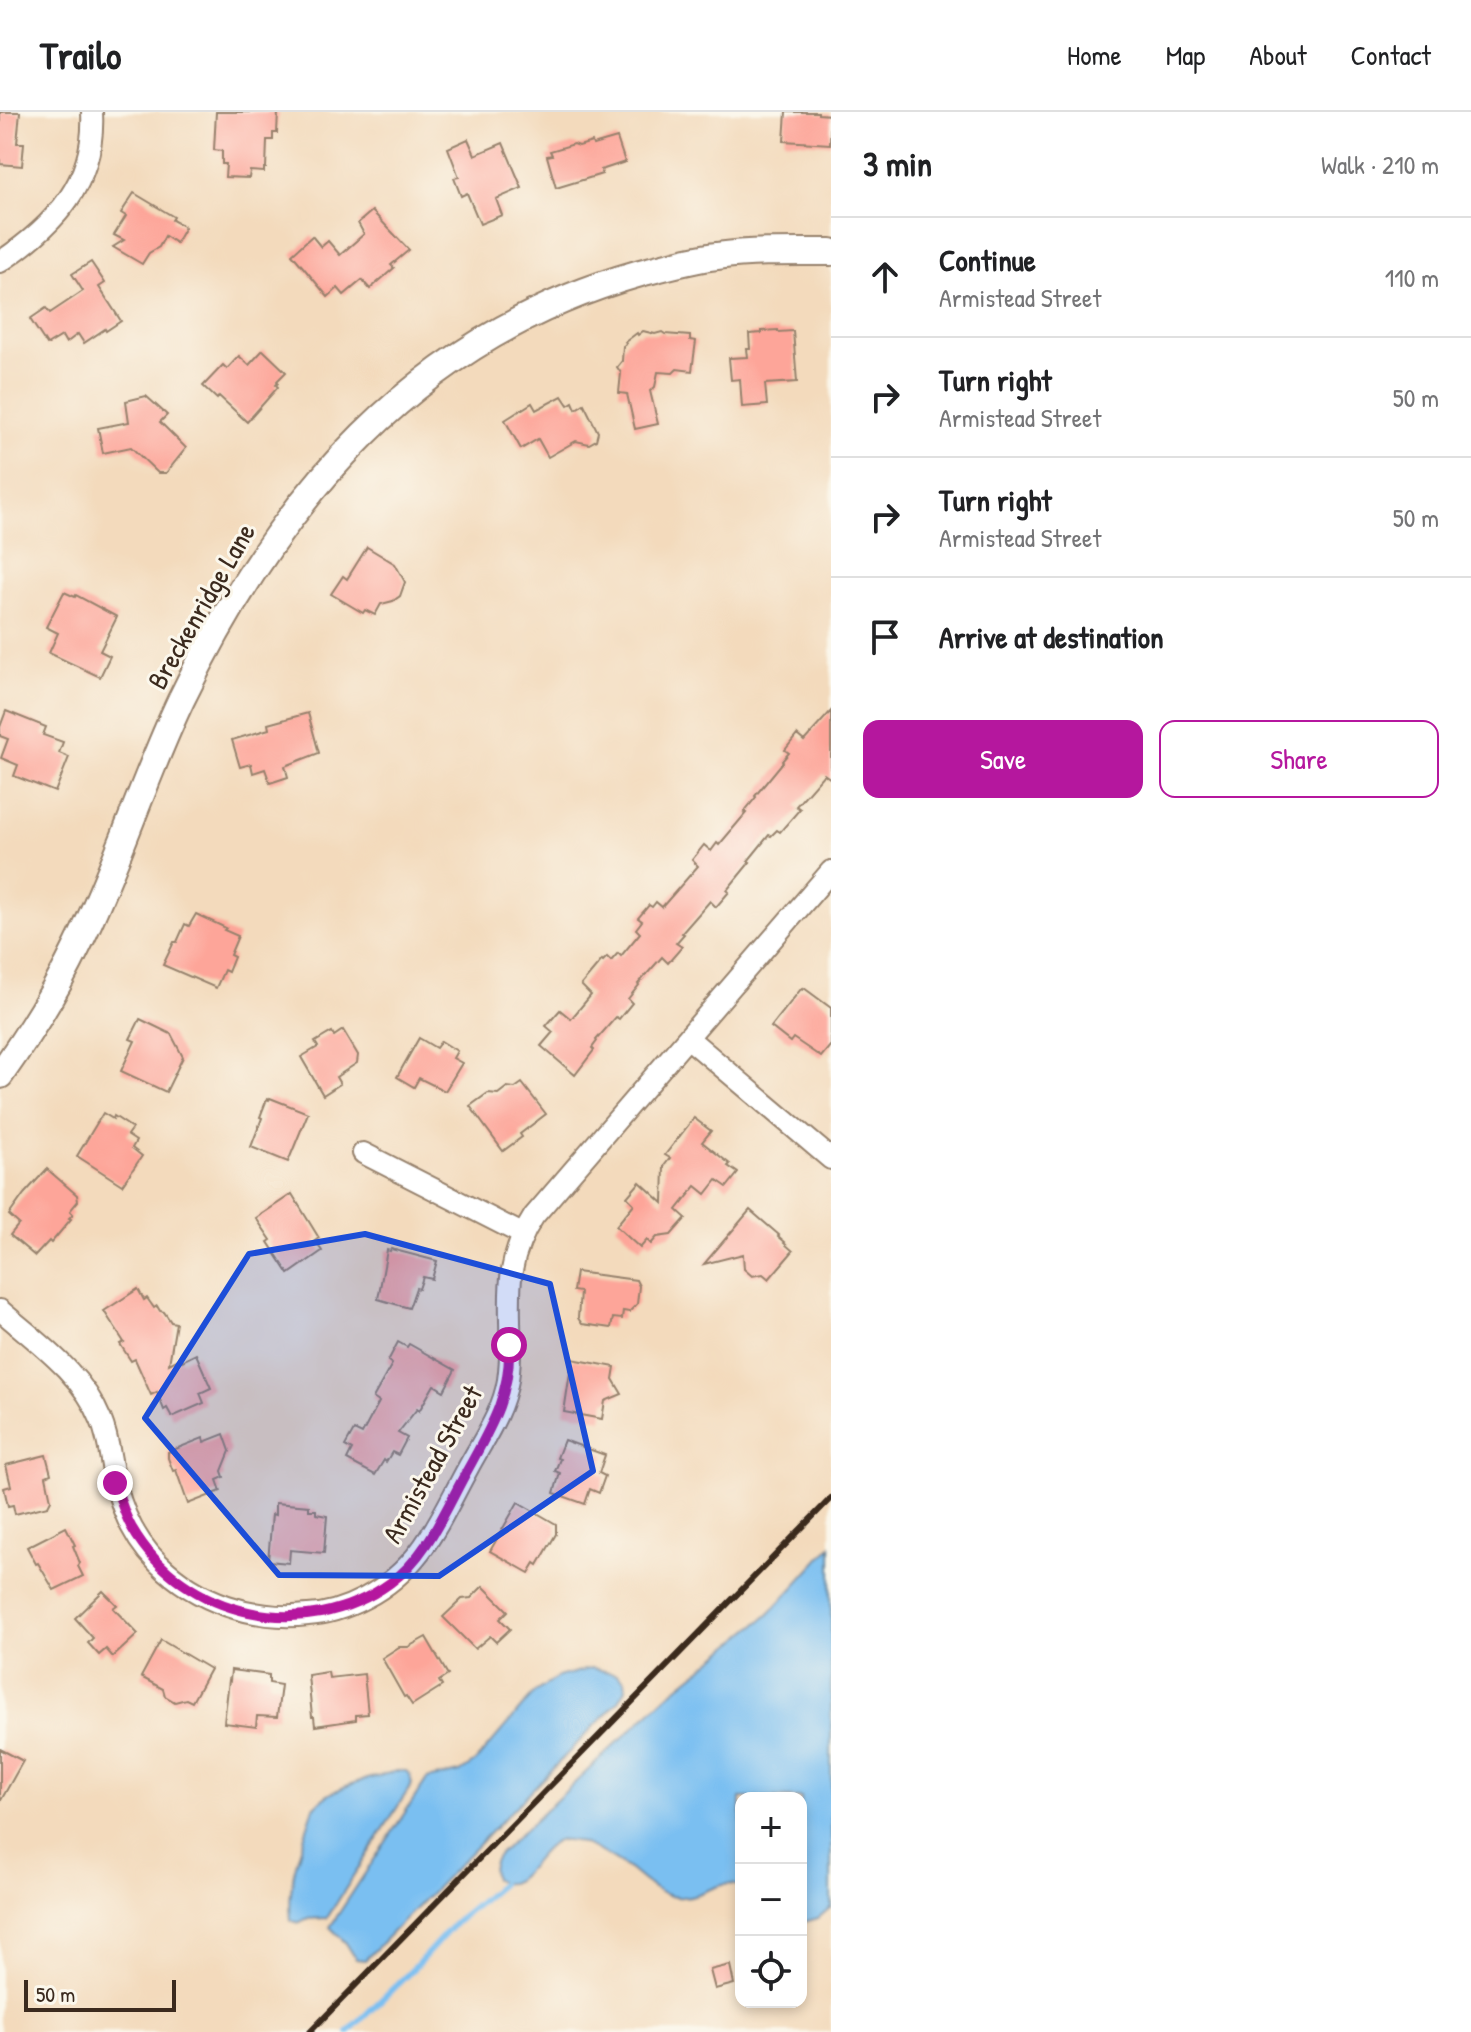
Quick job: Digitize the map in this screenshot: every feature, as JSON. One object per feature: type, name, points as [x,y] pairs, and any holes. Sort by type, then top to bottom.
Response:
[{"type":"street","points":[[0,262],[20,249],[49,222],[77,188],[88,164],[92,112]]},
{"type":"street","name":"Breckenridge Lane","points":[[0,1075],[49,1001],[79,944],[180,704],[206,650],[241,587],[275,537],[315,485],[344,454],[400,400],[444,365],[495,332],[555,303],[603,284],[715,256],[759,252],[831,252]]},
{"type":"street","name":"Armistead Street","points":[[0,1310],[62,1364],[92,1401],[108,1439],[115,1483],[130,1525],[158,1563],[176,1579],[195,1592],[235,1608],[277,1616],[317,1615],[356,1603],[405,1570],[431,1536],[494,1421],[507,1384],[511,1267],[522,1234],[831,871]]},
{"type":"street","points":[[688,1038],[831,1159]]},
{"type":"street","points":[[363,1153],[522,1234]]},
{"type":"highlighted area","points":[[365,1234],[550,1284],[593,1471],[439,1576],[279,1575],[145,1418],[249,1254]]},
{"type":"water","points":[[831,1546],[831,1907],[818,1918],[807,1921],[807,1792],[735,1792],[735,1886],[724,1885],[690,1896],[670,1896],[653,1888],[606,1855],[569,1840],[552,1844],[512,1882],[494,1879],[493,1866],[498,1855],[667,1696],[768,1615]]},
{"type":"water","points":[[592,1668],[617,1674],[625,1680],[626,1689],[619,1701],[365,1960],[356,1959],[330,1927],[427,1779],[460,1772],[475,1762],[535,1692],[558,1677]]},
{"type":"water","points":[[406,1771],[412,1784],[327,1918],[306,1919],[298,1923],[291,1920],[293,1877],[314,1807],[341,1788]]},
{"type":"building","points":[[0,112],[20,112],[17,143],[24,143],[22,166],[0,164]]},
{"type":"building","points":[[216,112],[278,112],[277,133],[273,133],[273,140],[267,140],[264,172],[250,171],[249,178],[225,177],[226,164],[222,164],[222,151],[214,150]]},
{"type":"building","points":[[786,112],[831,115],[830,144],[784,141]]},
{"type":"building","points":[[617,138],[625,162],[601,170],[602,174],[556,188],[547,156],[552,155],[550,151]]},
{"type":"building","points":[[468,139],[475,155],[503,143],[522,188],[496,199],[502,215],[480,224],[467,193],[461,196],[454,178],[459,177],[448,148]]},
{"type":"building","points":[[134,193],[185,227],[176,243],[165,236],[142,264],[113,247],[124,240],[114,235],[126,216],[121,213]]},
{"type":"building","points":[[372,211],[409,250],[370,289],[362,280],[344,295],[338,288],[328,297],[292,254],[312,236],[321,247],[328,241],[340,255],[364,234],[358,223]]},
{"type":"building","points":[[91,262],[105,283],[99,287],[121,321],[84,343],[78,334],[66,343],[62,336],[47,345],[30,319],[46,308],[50,313],[83,291],[72,274]]},
{"type":"building","points":[[643,331],[690,336],[690,340],[696,341],[692,371],[677,369],[673,373],[658,372],[655,387],[650,391],[658,424],[635,429],[627,394],[619,393],[621,373],[617,367],[622,361],[625,342]]},
{"type":"building","points":[[793,331],[797,382],[765,384],[767,405],[742,407],[740,379],[731,380],[729,358],[748,357],[749,334]]},
{"type":"building","points":[[263,350],[286,372],[277,381],[278,387],[247,422],[203,386],[223,365],[227,369],[239,356],[249,365]]},
{"type":"building","points":[[146,396],[167,415],[160,422],[186,448],[166,473],[158,473],[131,447],[103,453],[98,428],[129,422],[126,401]]},
{"type":"building","points":[[562,396],[568,405],[573,402],[576,409],[584,404],[598,432],[596,440],[589,444],[576,441],[548,457],[538,439],[521,449],[505,420],[532,403],[536,410]]},
{"type":"building","points":[[367,547],[395,564],[405,582],[400,596],[381,604],[375,615],[365,610],[363,613],[331,594],[343,576],[347,579]]},
{"type":"building","points":[[64,592],[76,595],[117,617],[100,651],[110,656],[100,677],[49,653],[58,633],[46,627]]},
{"type":"building","points":[[6,711],[46,727],[43,735],[63,742],[59,753],[69,757],[55,792],[14,776],[18,765],[1,758],[8,739],[0,736]]},
{"type":"building","points":[[831,711],[831,779],[824,774],[796,806],[800,809],[780,832],[777,830],[769,835],[716,907],[710,901],[682,933],[676,943],[682,947],[668,963],[662,957],[638,984],[628,999],[632,1003],[596,1040],[594,1050],[575,1075],[541,1046],[553,1032],[546,1026],[560,1010],[571,1019],[591,995],[581,985],[602,960],[607,957],[611,961],[618,953],[621,956],[640,933],[636,929],[642,921],[638,918],[649,905],[652,907],[656,902],[662,907],[698,866],[692,860],[704,845],[711,851],[717,843],[719,845],[746,813],[755,796],[789,753],[785,750],[797,735],[804,741]]},
{"type":"building","points":[[308,713],[319,753],[285,766],[288,777],[270,783],[265,769],[253,773],[251,764],[240,767],[232,740],[269,729],[268,724]]},
{"type":"building","points":[[196,914],[238,936],[230,955],[234,957],[228,972],[224,970],[216,988],[163,965],[185,924],[189,926]]},
{"type":"building","points":[[804,988],[831,1008],[831,1045],[821,1057],[793,1038],[790,1042],[771,1027]]},
{"type":"building","points":[[140,1019],[171,1034],[183,1057],[166,1092],[121,1071],[135,1041],[130,1039]]},
{"type":"building","points":[[343,1030],[358,1055],[357,1063],[336,1077],[340,1084],[323,1095],[301,1057],[318,1047],[315,1042],[332,1032],[334,1036]]},
{"type":"building","points":[[419,1038],[436,1048],[441,1041],[457,1051],[453,1058],[462,1063],[445,1091],[419,1078],[414,1087],[397,1077]]},
{"type":"building","points":[[522,1083],[546,1114],[503,1151],[470,1106],[488,1093],[498,1094],[507,1087],[515,1088]]},
{"type":"building","points":[[270,1098],[308,1113],[288,1162],[251,1147],[260,1117]]},
{"type":"building","points":[[103,1113],[132,1128],[127,1135],[136,1141],[132,1148],[142,1156],[122,1185],[77,1156]]},
{"type":"building","points":[[694,1118],[711,1131],[702,1142],[738,1173],[727,1187],[717,1180],[706,1194],[696,1186],[677,1210],[686,1218],[671,1235],[657,1237],[651,1244],[647,1240],[640,1248],[616,1226],[634,1204],[627,1197],[640,1182],[663,1203],[664,1166],[670,1158],[665,1155]]},
{"type":"building","points":[[47,1169],[77,1195],[78,1201],[70,1211],[73,1214],[71,1219],[51,1243],[49,1241],[35,1256],[10,1235],[19,1224],[9,1215]]},
{"type":"building","points":[[292,1194],[319,1238],[315,1241],[322,1251],[289,1274],[256,1218]]},
{"type":"building","points":[[750,1210],[793,1251],[769,1279],[763,1274],[752,1276],[744,1269],[743,1254],[704,1264]]},
{"type":"building","points":[[387,1250],[437,1261],[432,1279],[423,1277],[409,1308],[378,1299]]},
{"type":"building","points":[[576,1272],[636,1280],[639,1286],[637,1304],[629,1312],[623,1311],[622,1319],[613,1318],[611,1328],[582,1324],[578,1318],[580,1292],[573,1291]]},
{"type":"building","points":[[138,1289],[144,1300],[147,1298],[154,1308],[157,1306],[171,1322],[176,1323],[169,1364],[196,1354],[211,1388],[200,1393],[204,1403],[172,1417],[167,1408],[164,1410],[157,1392],[151,1395],[135,1359],[131,1361],[120,1344],[124,1342],[104,1311]]},
{"type":"building","points":[[398,1342],[407,1347],[409,1344],[455,1370],[444,1391],[434,1385],[419,1411],[417,1409],[398,1433],[407,1438],[398,1455],[392,1452],[375,1475],[347,1460],[352,1450],[345,1446],[354,1430],[362,1434],[379,1402],[373,1398],[392,1364],[388,1361]]},
{"type":"building","points":[[572,1359],[615,1367],[613,1379],[622,1394],[605,1401],[602,1419],[564,1412]]},
{"type":"building","points":[[224,1434],[230,1451],[222,1471],[224,1477],[217,1480],[221,1491],[188,1504],[168,1452],[203,1438],[204,1442]]},
{"type":"building","points":[[564,1440],[605,1455],[599,1473],[605,1476],[599,1493],[590,1489],[585,1504],[554,1493],[560,1473],[555,1471],[560,1459],[557,1458]]},
{"type":"building","points":[[46,1455],[51,1474],[46,1476],[51,1500],[48,1506],[15,1514],[13,1505],[8,1506],[4,1488],[11,1486],[6,1465]]},
{"type":"building","points":[[518,1502],[556,1524],[556,1534],[538,1565],[535,1563],[529,1573],[490,1551]]},
{"type":"building","points":[[275,1503],[309,1506],[309,1510],[316,1510],[316,1514],[327,1516],[324,1553],[290,1550],[289,1563],[268,1561]]},
{"type":"building","points":[[66,1527],[75,1545],[83,1576],[54,1590],[27,1547]]},
{"type":"building","points":[[483,1586],[508,1611],[500,1619],[510,1629],[496,1642],[490,1636],[475,1649],[443,1617],[462,1599],[471,1598]]},
{"type":"building","points":[[103,1591],[117,1605],[113,1608],[138,1634],[113,1657],[106,1649],[99,1655],[88,1643],[93,1638],[75,1618]]},
{"type":"building","points":[[426,1637],[448,1675],[439,1681],[442,1686],[412,1705],[404,1697],[382,1658],[399,1647],[408,1647]]},
{"type":"building","points":[[161,1640],[210,1669],[192,1702],[186,1699],[175,1702],[165,1696],[163,1689],[141,1677]]},
{"type":"building","points":[[231,1670],[269,1675],[269,1683],[281,1685],[277,1717],[257,1716],[256,1727],[224,1723]]},
{"type":"building","points":[[328,1672],[329,1678],[364,1674],[368,1714],[356,1715],[356,1720],[315,1726],[308,1675]]},
{"type":"building","points":[[0,1749],[23,1761],[0,1802]]},
{"type":"building","points":[[730,1965],[734,1984],[715,1989],[710,1970]]},
{"type":"waterway","points":[[348,2032],[455,1923],[501,1884]]},
{"type":"railway","points":[[310,2032],[831,1498]]},
{"type":"route","points":[[115,1483],[130,1525],[143,1545],[158,1563],[195,1592],[235,1608],[277,1616],[317,1615],[356,1603],[405,1570],[431,1536],[494,1421],[507,1384],[509,1345]]}]
